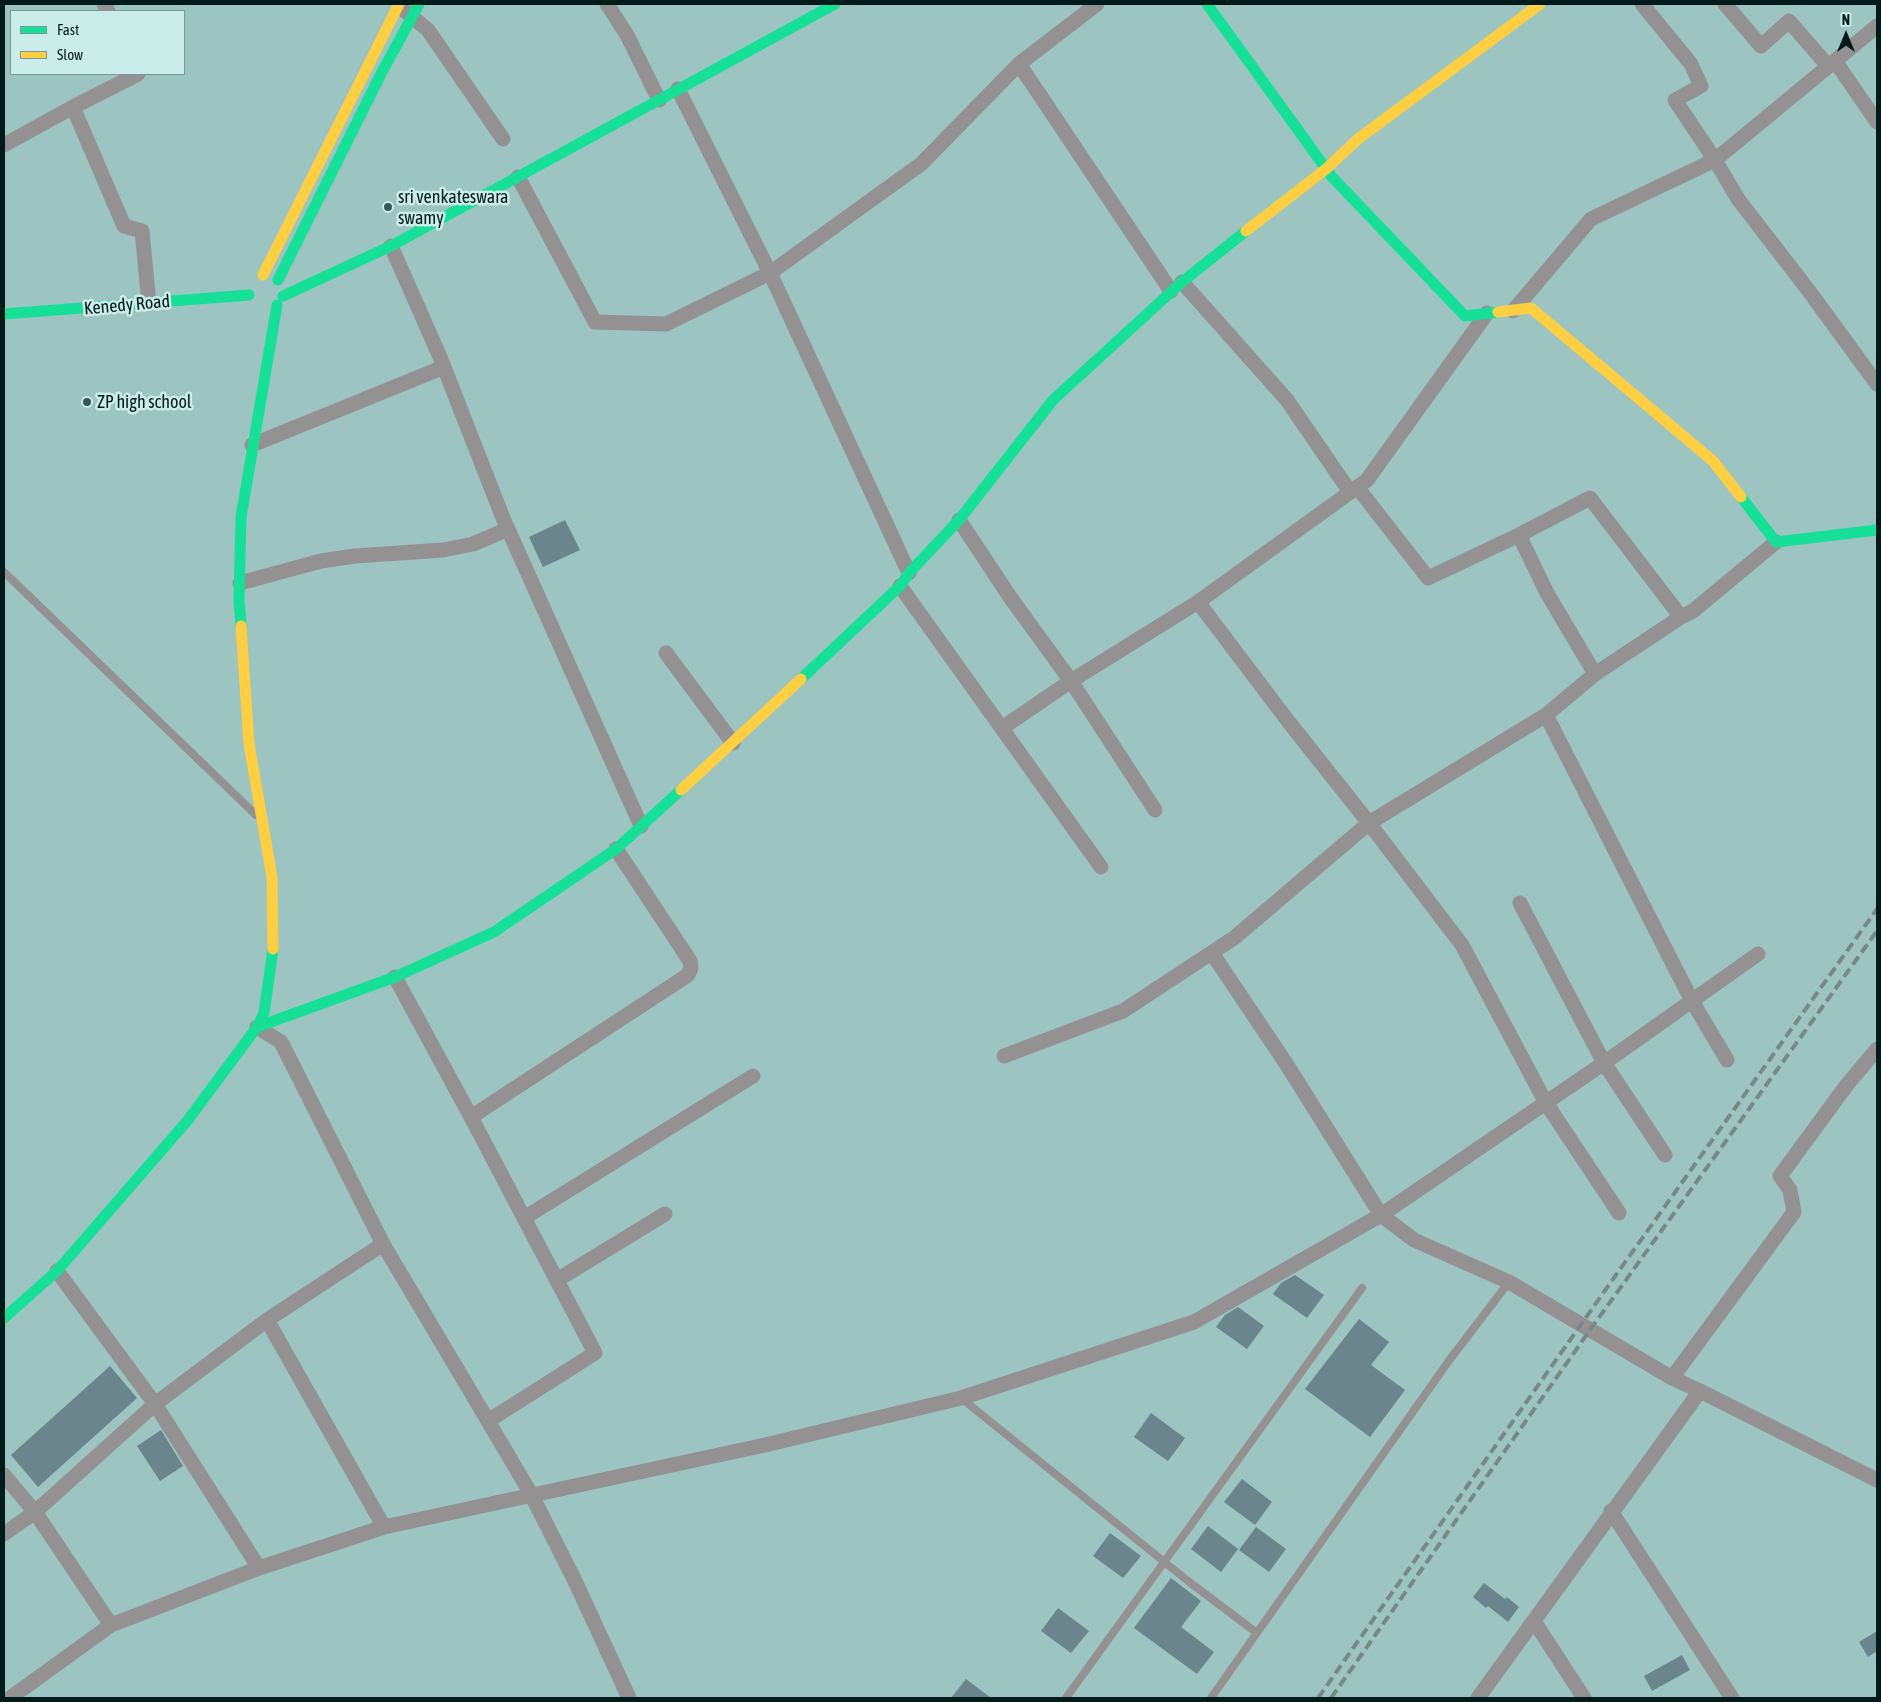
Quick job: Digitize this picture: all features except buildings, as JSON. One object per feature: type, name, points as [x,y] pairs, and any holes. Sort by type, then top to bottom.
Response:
[{"type":"main road","name":"Kenedy Road","points":[[4,314],[149,304],[256,291],[268,309],[280,300],[391,246],[659,100],[810,10],[835,4]]},
{"type":"main road","points":[[1207,4],[1332,178],[1465,316],[1531,308],[1713,461],[1776,542],[1877,530]]},
{"type":"main road","points":[[257,1027],[395,977],[494,932],[616,850],[900,586],[909,573],[959,520],[1053,400],[1176,286],[1326,169],[1358,139],[1540,4]]},
{"type":"main road","points":[[256,291],[396,5]]},
{"type":"main road","points":[[278,280],[315,209],[368,95],[416,10]]},
{"type":"main road","points":[[4,1318],[57,1271],[188,1120],[257,1027],[264,1013],[274,946],[272,877],[249,744],[239,600],[241,517],[252,445],[283,290],[278,280],[274,277],[256,291]]},
{"type":"street","points":[[606,4],[628,35],[659,100]]},
{"type":"street","points":[[518,176],[595,322],[666,324],[770,274],[921,164],[1020,64],[1097,4]]},
{"type":"street","points":[[1642,4],[1691,64],[1701,86],[1675,100],[1715,160],[1738,200],[1809,291],[1877,384]]},
{"type":"street","points":[[1725,4],[1761,46],[1788,21],[1832,64],[1877,122]]},
{"type":"street","points":[[396,5],[416,10],[503,139]]},
{"type":"street","points":[[1513,311],[1591,219],[1715,160],[1877,26]]},
{"type":"street","points":[[1020,64],[1176,286],[1233,338],[1287,400],[1353,490],[1428,578],[1520,535],[1590,498],[1681,617]]},
{"type":"street","points":[[4,145],[136,75]]},
{"type":"street","points":[[678,89],[770,274],[909,573]]},
{"type":"street","points":[[73,108],[124,226],[142,231],[149,304]]},
{"type":"street","points":[[391,246],[444,367],[508,529],[641,826]]},
{"type":"street","points":[[1002,728],[1071,681],[1198,602],[1368,480],[1487,313]]},
{"type":"street","points":[[252,445],[444,367]]},
{"type":"street","points":[[959,520],[1010,597],[1071,681],[1155,810]]},
{"type":"street","points":[[240,583],[321,561],[473,544],[508,529]]},
{"type":"street","points":[[1520,535],[1547,593],[1595,674]]},
{"type":"street","points":[[1004,1056],[1123,1010],[1212,953],[1234,938],[1369,824],[1546,715],[1595,674],[1693,611],[1776,542]]},
{"type":"street","points":[[900,586],[1101,867]]},
{"type":"street","points":[[1198,602],[1462,945],[1546,1103],[1618,1213]]},
{"type":"street","points":[[666,652],[733,743]]},
{"type":"street","points":[[1546,715],[1692,1001],[1728,1060]]},
{"type":"street","points":[[471,1117],[688,975],[691,968],[690,961],[616,850]]},
{"type":"street","points":[[1520,903],[1604,1063],[1665,1155]]},
{"type":"street","points":[[1212,953],[1287,1065],[1381,1215],[1414,1240],[1509,1282],[1672,1378],[1700,1390],[1877,1480]]},
{"type":"street","points":[[10,1698],[111,1625],[259,1568],[384,1527],[765,1445],[961,1398],[1194,1322],[1381,1215],[1604,1063],[1758,954]]},
{"type":"street","points":[[395,977],[595,1353],[488,1422]]},
{"type":"street","points":[[257,1027],[281,1042],[383,1244],[531,1494],[575,1581],[630,1698]]},
{"type":"street","points":[[1672,1378],[1794,1212],[1790,1190],[1780,1176],[1846,1086],[1877,1049]]},
{"type":"street","points":[[524,1218],[753,1076]]},
{"type":"street","points":[[557,1280],[665,1214]]},
{"type":"street","points":[[4,1534],[35,1512],[155,1404],[266,1320],[383,1244]]},
{"type":"street","points":[[57,1271],[155,1404],[259,1568]]},
{"type":"street","points":[[266,1320],[384,1527]]},
{"type":"street","points":[[1478,1698],[1700,1390]]},
{"type":"street","points":[[4,1476],[35,1512],[111,1625]]},
{"type":"street","points":[[1611,1511],[1732,1698]]},
{"type":"street","points":[[1534,1621],[1584,1698]]},
{"type":"lane","points":[[4,572],[262,820]]},
{"type":"lane","points":[[1211,1698],[1448,1362],[1509,1282]]},
{"type":"lane","points":[[1066,1698],[1362,1288]]},
{"type":"lane","points":[[961,1398],[1164,1562],[1257,1633]]},
{"type":"railway","points":[[1318,1698],[1877,909]]},
{"type":"railway","points":[[1331,1698],[1590,1330],[1877,931]]},
{"type":"traffic: fast","points":[[278,280],[382,72],[419,4]]},
{"type":"traffic: fast","points":[[283,296],[391,246],[835,4]]},
{"type":"traffic: fast","points":[[1207,4],[1332,177],[1465,316],[1498,312]]},
{"type":"traffic: fast","points":[[801,679],[900,586],[909,573],[959,520],[1053,400],[1182,282],[1246,231]]},
{"type":"traffic: fast","points":[[4,314],[249,295]]},
{"type":"traffic: fast","points":[[241,626],[239,600],[241,517],[277,305]]},
{"type":"traffic: fast","points":[[1741,497],[1776,542],[1877,530]]},
{"type":"traffic: fast","points":[[257,1027],[395,977],[494,932],[616,849],[681,790]]},
{"type":"traffic: fast","points":[[4,1318],[57,1271],[188,1120],[257,1027],[264,1013],[273,949]]},
{"type":"traffic: slow","points":[[263,275],[399,4]]},
{"type":"traffic: slow","points":[[1246,231],[1326,169],[1358,139],[1540,4]]},
{"type":"traffic: slow","points":[[1498,312],[1531,308],[1713,461],[1741,497]]},
{"type":"traffic: slow","points":[[241,626],[249,744],[272,877],[273,949]]},
{"type":"traffic: slow","points":[[681,790],[801,679]]},
{"type":"place","name":"sri venkateswara swamy","points":[[388,207]]},
{"type":"place","name":"ZP high school","points":[[87,402]]}]
